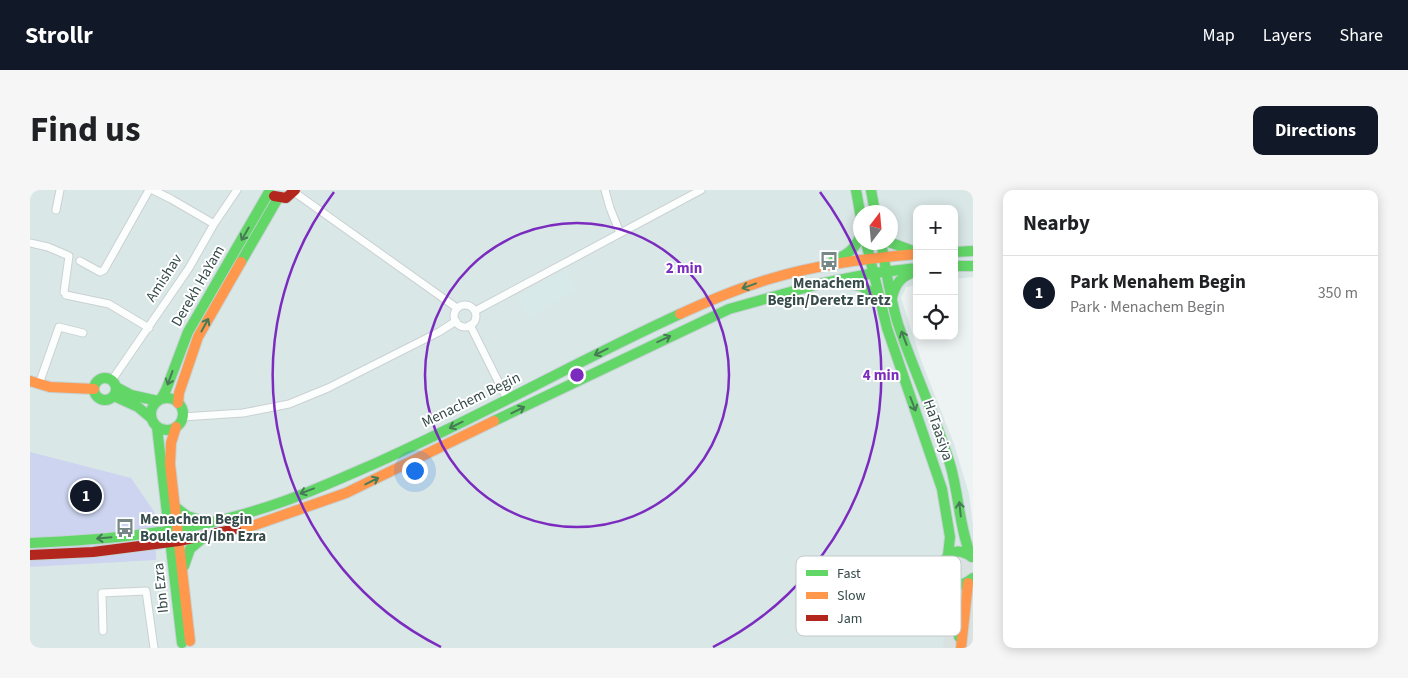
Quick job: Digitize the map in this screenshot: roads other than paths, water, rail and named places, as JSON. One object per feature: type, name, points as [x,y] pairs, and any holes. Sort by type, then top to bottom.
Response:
[{"type":"main road","points":[[856,190],[858,205]]},
{"type":"main road","points":[[871,190],[874,205]]},
{"type":"main road","points":[[269,191],[278,198],[289,196],[294,191]]},
{"type":"main road","name":"Derekh HaYam","points":[[159,400],[166,390],[188,332],[269,191]]},
{"type":"main road","name":"Derekh HaYam","points":[[178,403],[179,392],[198,337],[278,198]]},
{"type":"main road","points":[[898,247],[913,252]]},
{"type":"main road","points":[[815,267],[849,254],[853,250]]},
{"type":"main road","name":"HaTaasiya","points":[[868,250],[887,328],[942,489],[950,536],[948,556]]},
{"type":"main road","name":"HaTaasiya","points":[[883,250],[898,324],[949,459],[960,501],[965,542],[972,557]]},
{"type":"main road","points":[[958,252],[973,251]]},
{"type":"main road","name":"Menachem Begin","points":[[30,543],[110,538],[173,529],[239,516],[339,479],[393,456],[678,314],[774,278],[815,267],[913,253]]},
{"type":"main road","points":[[958,266],[973,266]]},
{"type":"main road","name":"Menachem Begin","points":[[30,554],[93,552],[175,541],[255,525],[346,494],[653,344],[729,309],[819,284],[886,272],[913,270]]},
{"type":"main road","points":[[892,299],[897,282],[913,272]]},
{"type":"main road","points":[[819,284],[841,282],[861,286],[871,289],[880,297]]},
{"type":"main road","points":[[94,389],[102,378],[107,378],[114,388],[154,422],[167,430],[176,426]]},
{"type":"main road","points":[[34,383],[50,387],[94,389]]},
{"type":"main road","points":[[114,388],[131,395],[159,400],[170,399],[178,403],[182,412],[182,417],[176,426],[170,453],[174,506],[173,529]]},
{"type":"main road","points":[[94,389],[98,397],[109,399],[114,388]]},
{"type":"main road","points":[[159,400],[151,410],[173,529]]},
{"type":"main road","points":[[174,506],[195,520],[212,522]]},
{"type":"main road","name":"Ibn Ezra","points":[[173,529],[183,572],[183,644]]},
{"type":"main road","points":[[183,572],[190,548],[210,535]]},
{"type":"main road","name":"Ibn Ezra","points":[[175,541],[174,564],[183,644]]},
{"type":"main road","points":[[147,545],[160,550],[174,564]]},
{"type":"main road","points":[[948,556],[962,552],[972,557]]},
{"type":"main road","points":[[961,648],[970,581]]},
{"type":"main road","points":[[183,644],[194,643],[199,648]]},
{"type":"street","points":[[56,210],[60,190]]},
{"type":"street","points":[[80,261],[100,272],[104,270],[151,190],[171,198],[214,224]]},
{"type":"street","name":"Amishav","points":[[114,388],[149,328],[237,190]]},
{"type":"street","points":[[605,190],[620,233]]},
{"type":"street","points":[[474,311],[701,190]]},
{"type":"street","points":[[294,191],[457,308]]},
{"type":"street","points":[[30,243],[48,247],[69,256],[65,293],[109,304],[149,328]]},
{"type":"street","points":[[456,322],[454,313],[457,308],[466,305],[474,311],[476,318],[470,326]]},
{"type":"street","points":[[456,322],[464,326],[470,326]]},
{"type":"street","points":[[182,417],[243,413],[288,404],[328,388],[456,322]]},
{"type":"street","points":[[470,326],[507,399]]},
{"type":"street","points":[[34,383],[59,327],[83,333]]},
{"type":"street","points":[[103,631],[102,593],[146,591],[154,648]]},
{"type":"place","name":"Menachem Begin/Deretz Eretz","points":[[829,261]]},
{"type":"place","name":"Park Menahem Begin","points":[[86,496]]},
{"type":"place","name":"Menachem Begin Boulevard/Ibn Ezra","points":[[125,528]]}]
